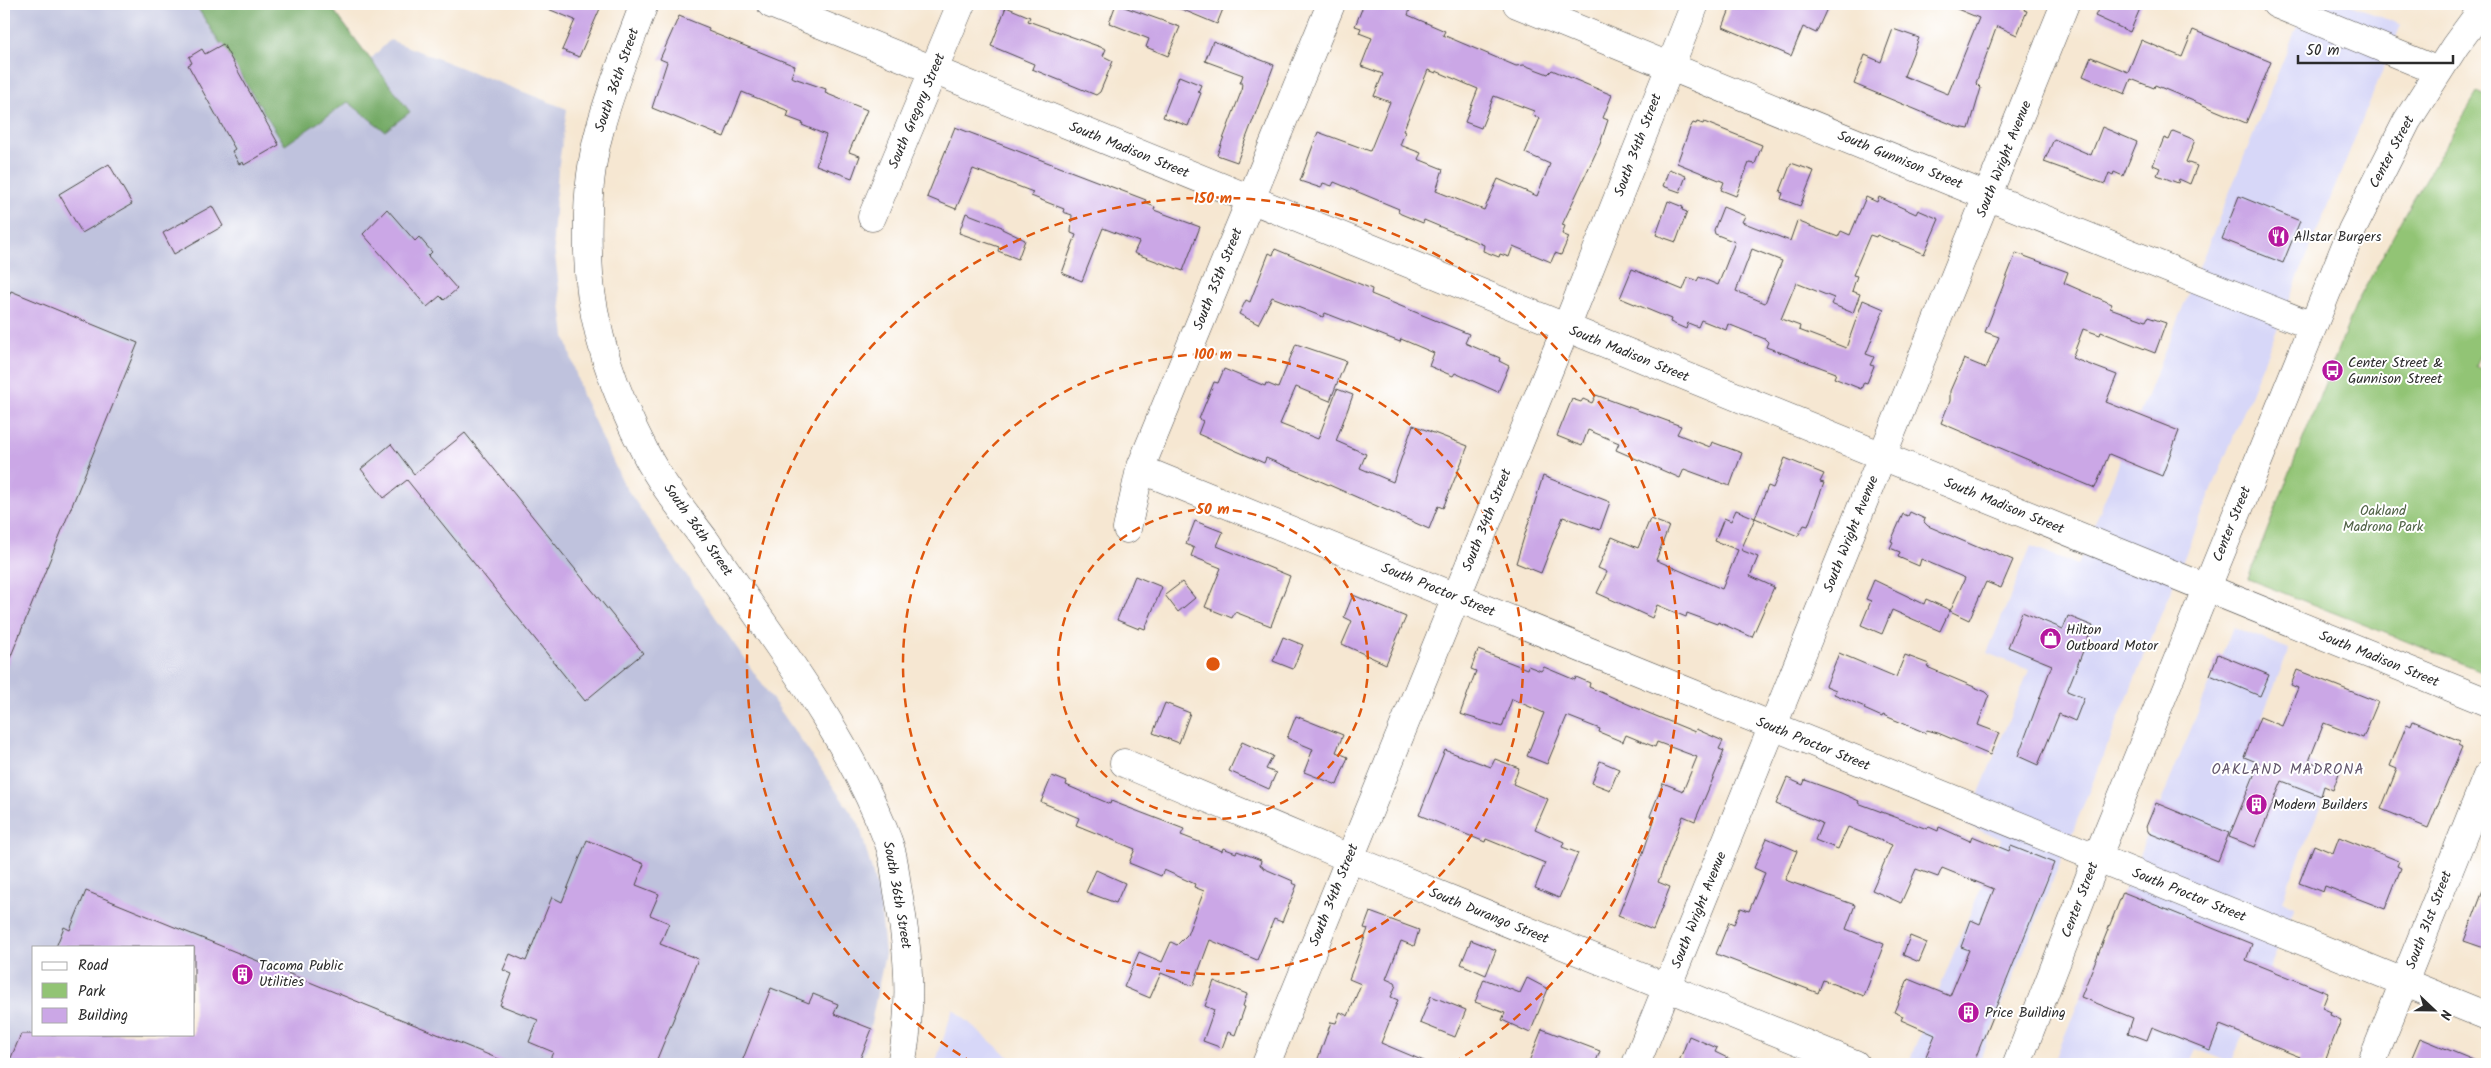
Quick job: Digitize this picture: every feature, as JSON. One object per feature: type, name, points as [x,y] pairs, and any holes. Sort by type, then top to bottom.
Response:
[{"type":"street","name":"South 36th Street","points":[[644,4],[607,103],[594,158],[588,223],[589,274],[599,335],[609,368],[647,456],[797,675],[854,765],[889,843],[906,937],[910,982],[907,1035],[901,1064]]},
{"type":"street","name":"South Madison Street","points":[[771,4],[2487,702]]},
{"type":"street","name":"South Gregory Street","points":[[872,217],[960,4]]},
{"type":"street","name":"South 35th Street","points":[[1127,529],[1140,469],[1331,4]]},
{"type":"street","name":"South Gunnison Street","points":[[1517,4],[1989,197],[2312,326]]},
{"type":"street","name":"South 34th Street","points":[[1266,1064],[1348,858],[1566,328],[1694,4]]},
{"type":"street","name":"South Wright Avenue","points":[[1636,1064],[1882,455],[1989,197],[2065,4]]},
{"type":"street","points":[[2276,4],[2438,71]]},
{"type":"street","name":"Center Street","points":[[2017,1064],[2097,858],[2352,230],[2407,121],[2438,71],[2486,4]]},
{"type":"street","name":"South Proctor Street","points":[[1140,469],[1773,728],[2487,1016]]},
{"type":"street","name":"South Durango Street","points":[[1124,763],[1348,858],[1855,1064]]},
{"type":"street","name":"South 31st Street","points":[[2371,1064],[2487,776]]},
{"type":"shaded area","name":"Tacoma Public Utilities","points":[[4,4],[205,4],[285,144],[390,40],[567,109],[558,170],[553,239],[565,336],[582,395],[624,485],[859,824],[880,900],[885,954],[866,1048],[860,1064],[4,1064]]},
{"type":"shaded area","points":[[2306,4],[2348,4],[2401,25],[1978,1064],[1908,1064],[2001,839],[1966,825],[2029,670],[1987,653],[2031,546],[2078,565]]},
{"type":"shaded area","points":[[2233,627],[2289,649],[2262,717],[2317,740],[2308,763],[2334,773],[2282,900],[2295,906],[2231,1063],[2196,1049],[2189,1064],[2053,1064]]},
{"type":"shaded area","points":[[953,1009],[1017,1064],[935,1064]]},
{"type":"green space","points":[[195,4],[329,4],[410,112],[385,131],[348,102],[285,145]]},
{"type":"green space","name":"Oakland Madrona Park","points":[[2477,93],[2487,96],[2487,338],[2475,367],[2487,373],[2487,673],[2248,579],[2356,304],[2413,200]]},
{"type":"building","points":[[536,4],[602,4],[579,57],[562,50],[575,20]]},
{"type":"building","points":[[1116,4],[1180,27],[1168,56],[1146,47],[1149,39],[1109,23]]},
{"type":"building","points":[[1169,4],[1225,4],[1217,24]]},
{"type":"building","points":[[1364,4],[1412,4],[1408,15],[1445,31],[1443,35],[1516,66],[1524,65],[1548,74],[1552,70],[1612,95],[1603,118],[1608,120],[1600,144],[1562,225],[1565,226],[1562,234],[1569,237],[1561,255],[1555,253],[1551,262],[1513,246],[1509,257],[1500,254],[1499,257],[1483,251],[1484,245],[1424,220],[1423,223],[1401,214],[1398,212],[1399,209],[1334,182],[1332,186],[1323,183],[1321,188],[1300,181],[1318,132],[1370,151],[1390,102],[1374,96],[1383,74],[1361,66],[1372,38],[1359,33],[1361,28],[1355,26]],"holes":[[[1428,70],[1436,73],[1436,71],[1478,89],[1465,122],[1481,128],[1494,96],[1534,111],[1532,115],[1540,118],[1525,153],[1550,164],[1537,196],[1498,179],[1484,210],[1436,191],[1443,169],[1418,159],[1421,153],[1400,145],[1405,132],[1403,131]]]},
{"type":"building","points":[[1732,4],[1829,4],[1816,33],[1803,27],[1791,56],[1723,27]]},
{"type":"building","points":[[1945,4],[2026,4],[2024,10],[2027,11],[2017,35],[1997,26],[1976,83],[1981,88],[1969,129],[1958,127],[1854,84],[1865,55],[1881,62],[1893,29],[1919,38],[1904,76],[1948,94],[1979,18]]},
{"type":"building","points":[[2101,4],[2142,4],[2130,32],[2095,16]]},
{"type":"building","points":[[1006,7],[1030,17],[1028,21],[1106,49],[1103,56],[1113,61],[1100,92],[1096,95],[1032,69],[1034,64],[991,46]]},
{"type":"building","points":[[679,16],[709,28],[708,31],[795,66],[791,77],[826,89],[825,93],[867,110],[849,152],[860,156],[852,178],[816,165],[826,135],[787,117],[789,111],[742,92],[724,137],[652,108],[667,62],[660,59]]},
{"type":"building","points":[[2193,30],[2271,62],[2246,123],[2155,85],[2154,88],[2131,79],[2125,94],[2083,76],[2091,57],[2128,72],[2141,40],[2182,57]]},
{"type":"building","points":[[1213,41],[1274,65],[1237,162],[1217,155],[1241,92],[1242,83],[1240,83],[1243,75],[1205,61]]},
{"type":"building","points":[[223,44],[279,145],[244,165],[243,162],[239,164],[232,151],[235,149],[188,65],[192,63],[189,57],[202,49],[205,54]]},
{"type":"building","points":[[1179,76],[1201,85],[1198,92],[1201,93],[1188,126],[1163,117]]},
{"type":"building","points":[[1697,122],[1703,124],[1704,122],[1762,145],[1755,164],[1749,163],[1736,196],[1721,190],[1724,182],[1677,163],[1690,128],[1693,123],[1696,124]]},
{"type":"building","points":[[955,127],[1146,200],[1145,203],[1155,207],[1154,210],[1200,227],[1183,271],[1134,253],[1139,242],[1103,228],[1082,281],[1062,273],[1076,235],[1071,233],[1072,215],[1063,212],[1064,209],[1031,196],[1033,192],[973,169],[956,209],[927,197]]},
{"type":"building","points":[[2102,127],[2137,142],[2123,176],[2114,172],[2113,175],[2109,173],[2105,184],[2044,162],[2054,139],[2091,155]]},
{"type":"building","points":[[2173,131],[2195,140],[2186,162],[2197,166],[2190,184],[2179,179],[2178,183],[2157,175],[2160,168],[2153,165],[2164,138],[2169,140]]},
{"type":"building","points":[[1791,163],[1814,171],[1800,206],[1781,199],[1783,193],[1780,192]]},
{"type":"building","points":[[109,164],[132,204],[82,233],[59,194]]},
{"type":"building","points":[[1669,169],[1686,176],[1680,192],[1663,186]]},
{"type":"building","points":[[2239,196],[2300,221],[2283,263],[2222,239]]},
{"type":"building","points":[[1866,197],[1877,202],[1879,197],[1916,214],[1918,210],[1939,219],[1924,254],[1877,235],[1876,237],[1870,235],[1853,275],[1857,276],[1852,291],[1860,294],[1853,313],[1831,304],[1834,298],[1796,283],[1781,319],[1800,326],[1799,330],[1846,348],[1863,300],[1884,309],[1866,354],[1874,357],[1870,365],[1874,366],[1867,383],[1864,382],[1861,389],[1834,378],[1836,373],[1766,347],[1768,342],[1765,339],[1728,324],[1726,330],[1701,320],[1698,327],[1688,323],[1686,329],[1670,322],[1671,319],[1620,298],[1632,269],[1683,290],[1688,277],[1697,281],[1699,277],[1718,285],[1735,242],[1715,234],[1714,230],[1723,207],[1745,216],[1742,222],[1790,241],[1797,221],[1838,237],[1841,231],[1850,235]],"holes":[[[1752,249],[1782,261],[1765,303],[1736,291]]]},
{"type":"building","points":[[1668,201],[1683,207],[1682,210],[1687,212],[1676,242],[1656,235]]},
{"type":"building","points":[[212,206],[223,226],[174,254],[163,233]]},
{"type":"building","points":[[387,209],[415,241],[419,237],[432,252],[428,256],[457,289],[444,300],[440,296],[427,307],[363,234]]},
{"type":"building","points":[[966,213],[1002,227],[1002,229],[1025,240],[1018,259],[998,251],[999,247],[959,233]]},
{"type":"building","points":[[1275,249],[1372,289],[1371,294],[1469,334],[1465,343],[1500,358],[1499,361],[1509,366],[1498,392],[1455,373],[1453,376],[1429,366],[1434,353],[1401,339],[1400,342],[1325,313],[1323,317],[1272,297],[1258,324],[1239,314],[1246,300],[1250,302],[1269,253],[1273,255]]},
{"type":"building","points":[[2016,253],[2068,272],[2064,283],[2112,304],[2110,308],[2146,321],[2148,317],[2166,323],[2155,353],[2101,332],[2100,335],[2083,329],[2072,358],[2117,375],[2106,402],[2179,431],[2162,476],[2109,454],[2095,488],[1941,423],[1950,401],[1950,391],[1964,359],[1986,368],[1999,337],[1985,332]]},
{"type":"building","points":[[11,291],[138,343],[4,673],[4,308]]},
{"type":"building","points":[[1296,344],[1346,361],[1330,401],[1296,387],[1280,424],[1318,439],[1337,389],[1353,395],[1336,441],[1366,454],[1360,468],[1393,482],[1413,425],[1468,446],[1443,508],[1438,506],[1429,529],[1266,458],[1264,463],[1198,434],[1203,421],[1199,419],[1214,382],[1218,383],[1224,369],[1265,386],[1266,383],[1278,388]]},
{"type":"building","points":[[1596,395],[1681,426],[1677,434],[1710,447],[1712,442],[1742,453],[1730,486],[1684,469],[1680,478],[1616,450],[1619,443],[1588,430],[1582,446],[1557,436],[1572,399],[1581,402],[1583,399],[1592,403]]},
{"type":"building","points":[[465,433],[643,653],[585,701],[407,480],[384,498],[361,469],[391,444],[414,474]]},
{"type":"building","points":[[1785,458],[1824,474],[1820,482],[1824,483],[1808,526],[1804,525],[1798,536],[1755,518],[1768,486],[1773,488]]},
{"type":"building","points":[[1543,476],[1610,502],[1600,530],[1563,517],[1541,573],[1516,563]]},
{"type":"building","points":[[1736,510],[1755,518],[1741,550],[1758,557],[1750,576],[1774,587],[1752,637],[1718,622],[1717,624],[1687,613],[1686,617],[1657,605],[1652,618],[1597,593],[1607,572],[1598,568],[1612,537],[1638,548],[1650,519],[1669,526],[1656,560],[1722,589],[1738,550],[1715,541],[1724,518],[1731,521]]},
{"type":"building","points":[[1910,512],[1925,519],[1924,522],[1928,526],[2013,560],[2001,588],[1986,582],[1969,620],[1950,611],[1965,578],[1921,559],[1919,566],[1898,557],[1900,552],[1890,548],[1893,542],[1891,541],[1903,514],[1908,516]]},
{"type":"building","points":[[1195,521],[1223,532],[1217,546],[1290,576],[1271,626],[1235,612],[1232,618],[1205,607],[1221,568],[1191,556],[1194,548],[1186,544]]},
{"type":"building","points":[[1135,576],[1162,587],[1145,629],[1140,627],[1139,629],[1117,620]]},
{"type":"building","points":[[1874,580],[1924,604],[1926,599],[1950,610],[1940,631],[1892,610],[1882,634],[1861,625],[1871,601],[1866,599]]},
{"type":"building","points":[[1182,582],[1195,598],[1178,612],[1165,595]]},
{"type":"building","points":[[1353,595],[1406,617],[1386,664],[1342,644],[1352,621],[1344,617]]},
{"type":"building","points":[[2022,612],[2063,629],[2068,616],[2093,626],[2067,691],[2084,698],[2075,721],[2059,714],[2038,765],[2018,756],[2052,665],[2008,647]]},
{"type":"building","points":[[1283,637],[1303,645],[1293,669],[1273,661]]},
{"type":"building","points":[[1478,650],[1527,669],[1528,666],[1541,671],[1544,667],[1575,680],[1576,677],[1590,683],[1589,687],[1646,712],[1695,732],[1696,729],[1723,741],[1719,749],[1724,751],[1695,821],[1683,816],[1658,882],[1670,887],[1653,930],[1618,916],[1655,818],[1650,816],[1663,783],[1683,791],[1697,757],[1657,742],[1655,747],[1626,735],[1623,742],[1599,732],[1600,729],[1567,716],[1547,764],[1527,756],[1544,713],[1512,699],[1502,727],[1460,714],[1476,671],[1471,669]]},
{"type":"building","points":[[1839,653],[1896,677],[1905,655],[1929,664],[1927,667],[1986,692],[1989,695],[1978,725],[1999,733],[1990,755],[1938,733],[1927,730],[1926,733],[1883,715],[1882,717],[1864,709],[1865,707],[1834,694],[1836,690],[1826,686]]},
{"type":"building","points":[[2218,654],[2269,675],[2260,696],[2210,675]]},
{"type":"building","points":[[2297,670],[2378,702],[2363,738],[2324,723],[2309,761],[2339,773],[2333,790],[2324,786],[2321,796],[2282,781],[2255,847],[2229,837],[2259,763],[2244,757],[2260,717],[2282,726],[2298,688],[2291,685]]},
{"type":"building","points":[[1165,703],[1190,713],[1179,743],[1153,733]]},
{"type":"building","points":[[1296,716],[1343,735],[1336,752],[1348,757],[1337,785],[1304,772],[1313,749],[1287,738]]},
{"type":"building","points":[[2413,721],[2460,741],[2458,745],[2462,747],[2428,828],[2381,809],[2397,769],[2390,766],[2407,724],[2411,726]]},
{"type":"building","points":[[1242,742],[1273,756],[1266,769],[1276,773],[1269,789],[1229,771]]},
{"type":"building","points":[[1445,750],[1491,767],[1495,759],[1519,768],[1513,784],[1548,799],[1535,829],[1564,842],[1562,847],[1578,853],[1559,898],[1535,888],[1545,863],[1486,839],[1485,842],[1419,815]]},
{"type":"building","points":[[1600,761],[1619,769],[1610,790],[1592,783]]},
{"type":"building","points":[[1052,776],[1067,782],[1066,785],[1110,804],[1111,801],[1184,829],[1181,835],[1222,851],[1223,848],[1236,853],[1237,851],[1261,860],[1260,865],[1263,868],[1293,881],[1292,883],[1297,885],[1282,922],[1274,919],[1257,960],[1210,940],[1193,986],[1161,973],[1150,998],[1124,987],[1139,952],[1162,962],[1171,942],[1177,945],[1187,935],[1204,891],[1194,887],[1195,884],[1164,870],[1161,876],[1129,863],[1135,849],[1076,825],[1079,818],[1041,802]]},
{"type":"building","points":[[1787,778],[1803,785],[1805,780],[1841,793],[1859,801],[1858,803],[1927,829],[1929,827],[1938,831],[1939,827],[1970,841],[1972,836],[2009,851],[2011,846],[2054,863],[1973,1064],[1946,1064],[1926,1056],[1935,1035],[1901,1020],[1903,1016],[1894,1012],[1908,979],[1950,996],[1969,950],[1961,947],[1971,920],[1980,924],[1994,889],[1942,868],[1938,877],[1916,869],[1901,903],[1872,890],[1892,845],[1848,827],[1838,849],[1815,840],[1822,823],[1776,804]]},
{"type":"building","points":[[2156,803],[2229,833],[2218,861],[2149,833],[2146,827]]},
{"type":"building","points":[[2339,837],[2399,861],[2397,866],[2401,868],[2385,909],[2325,886],[2323,892],[2299,883],[2314,845],[2333,853]]},
{"type":"building","points":[[1767,838],[1797,851],[1785,880],[1855,905],[1846,929],[1884,944],[1864,996],[1823,980],[1818,993],[1716,954],[1729,922],[1734,924],[1741,908],[1749,911],[1765,873],[1754,868]]},
{"type":"building","points":[[587,840],[644,864],[636,885],[659,894],[650,915],[669,923],[660,944],[698,959],[655,1064],[548,1064],[553,1052],[529,1042],[538,1020],[500,1005],[512,974],[503,970],[510,954],[526,961],[552,897],[562,902]]},
{"type":"building","points":[[1096,870],[1125,883],[1116,903],[1086,892]]},
{"type":"building","points":[[2487,883],[2487,949],[2464,941]]},
{"type":"building","name":"Tacoma Public Utilities","points":[[86,891],[511,1064],[20,1064],[10,1060],[21,1034],[32,1034],[32,1036],[195,1036],[195,946],[56,946],[64,927],[70,930]]},
{"type":"building","points":[[2123,892],[2252,944],[2246,960],[2328,993],[2322,1008],[2331,1012],[2330,1015],[2341,1020],[2324,1064],[2297,1064],[2300,1057],[2220,1025],[2210,1050],[2152,1027],[2147,1040],[2128,1033],[2133,1018],[2081,997]]},
{"type":"building","points":[[1370,912],[1419,930],[1414,946],[1401,941],[1386,979],[1395,983],[1396,985],[1391,997],[1398,1000],[1381,1043],[1431,1064],[1316,1064],[1331,1022],[1336,1023],[1340,1012],[1348,1016],[1361,984],[1349,979],[1368,929],[1364,928]]},
{"type":"building","points":[[1910,936],[1927,943],[1919,962],[1903,955]]},
{"type":"building","points":[[1471,940],[1496,950],[1486,975],[1461,964]]},
{"type":"building","points":[[1527,978],[1548,989],[1530,1033],[1502,1020],[1505,1013],[1475,1002],[1484,979],[1520,993]]},
{"type":"building","points":[[1214,981],[1247,994],[1243,1006],[1245,1007],[1235,1035],[1228,1032],[1222,1048],[1203,1041],[1214,1010],[1205,1006]]},
{"type":"building","points":[[771,988],[809,1003],[813,994],[838,1004],[834,1014],[872,1029],[858,1064],[741,1064]]},
{"type":"building","points":[[1431,996],[1466,1010],[1455,1037],[1420,1023]]},
{"type":"building","points":[[1542,1029],[1600,1051],[1595,1064],[1528,1064]]},
{"type":"building","points":[[1689,1036],[1717,1048],[1715,1052],[1740,1064],[1678,1064]]},
{"type":"building","points":[[2420,1038],[2483,1064],[2409,1064]]},
{"type":"place","name":"Allstar Burgers","points":[[2278,237]]},
{"type":"place","name":"Center Street & Gunnison Street","points":[[2332,371]]},
{"type":"place","name":"Hilton Outboard Motor","points":[[2050,638]]},
{"type":"place","name":"Modern Builders","points":[[2257,805]]},
{"type":"place","name":"Tacoma Public Utilities","points":[[243,974]]},
{"type":"place","name":"Price Building","points":[[1969,1013]]},
{"type":"district","name":"OAKLAND MADRONA","points":[[2288,770]]}]
